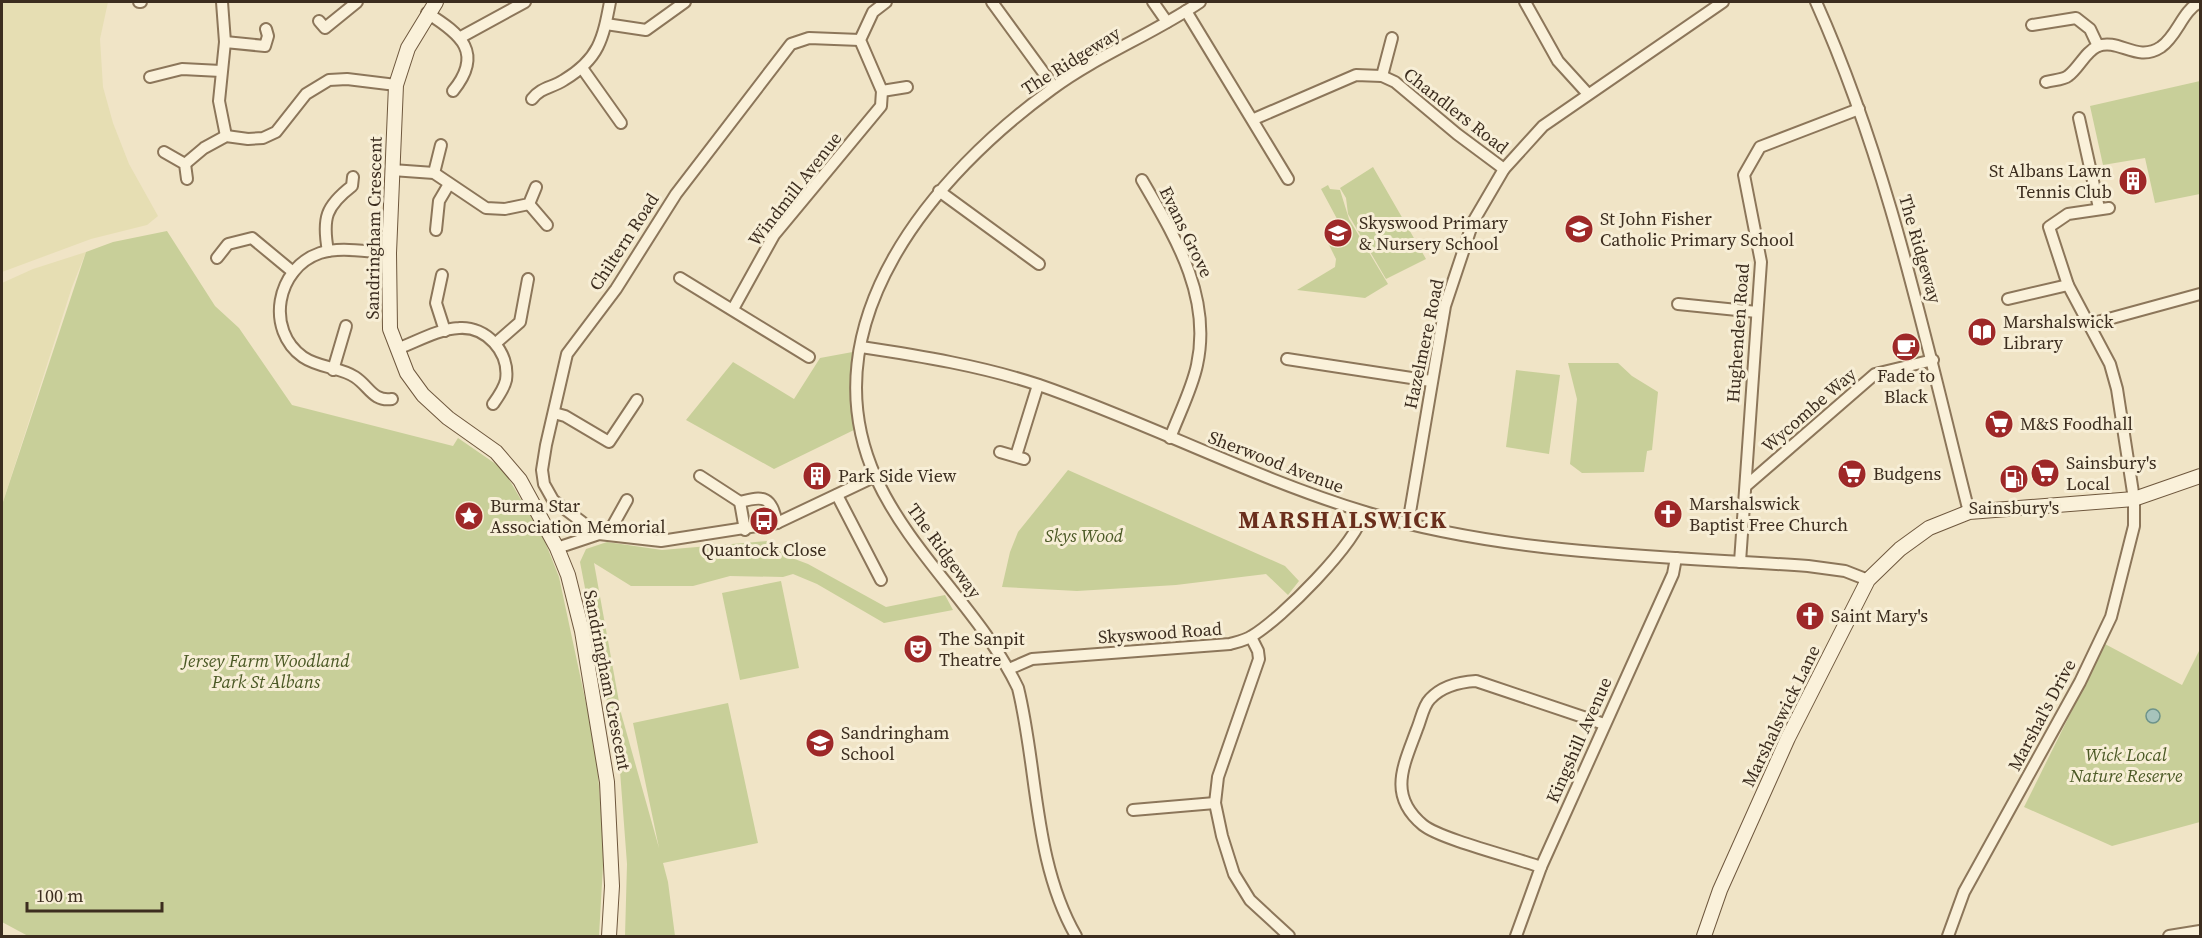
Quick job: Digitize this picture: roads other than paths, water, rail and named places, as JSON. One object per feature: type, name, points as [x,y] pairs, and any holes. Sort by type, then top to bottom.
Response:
[{"type":"street","points":[[222,2],[225,42],[219,101],[226,136]]},
{"type":"street","points":[[319,21],[325,28],[357,2]]},
{"type":"street","name":"Sandringham Crescent","points":[[436,2],[427,13],[408,48],[396,85],[389,253],[390,329],[407,373],[423,395],[448,418],[496,452],[513,470],[557,548],[582,631],[607,782],[612,886],[609,936]]},
{"type":"street","points":[[461,37],[525,2]]},
{"type":"street","points":[[532,99],[539,90],[563,81],[597,54],[610,2]]},
{"type":"street","points":[[606,24],[646,30],[685,2]]},
{"type":"street","points":[[886,2],[873,12],[860,40],[882,91],[907,87]]},
{"type":"street","points":[[992,2],[1054,87]]},
{"type":"street","points":[[1153,2],[1167,22]]},
{"type":"street","name":"The Ridgeway","points":[[1076,936],[1068,922],[1049,865],[1018,688],[1009,669],[982,627],[933,568],[902,525],[876,476],[859,423],[858,382],[861,346],[875,296],[894,252],[939,191],[975,153],[1054,87],[1200,2]]},
{"type":"street","points":[[1525,2],[1558,61],[1588,94]]},
{"type":"street","name":"Hazelmere Road","points":[[1408,524],[1445,306],[1473,222],[1504,169],[1543,126],[1723,2]]},
{"type":"street","name":"The Ridgeway","points":[[1816,2],[1859,109],[1898,229],[1970,512]]},
{"type":"street","points":[[2046,82],[2068,77],[2098,46],[2109,45],[2139,53],[2152,52],[2169,39],[2192,3]]},
{"type":"street","points":[[1186,11],[1254,119],[1288,179]]},
{"type":"street","points":[[427,13],[461,37],[468,59],[467,74],[453,91]]},
{"type":"street","points":[[2032,25],[2076,18],[2090,29],[2098,46]]},
{"type":"street","points":[[225,42],[265,46],[268,36],[266,29]]},
{"type":"street","name":"Chiltern Road","points":[[588,536],[582,522],[553,500],[544,484],[543,462],[567,354],[616,289],[676,194],[791,44],[809,38],[860,40]]},
{"type":"street","points":[[1382,76],[1392,38]]},
{"type":"street","points":[[582,68],[621,123]]},
{"type":"street","points":[[150,77],[182,69],[221,71]]},
{"type":"street","name":"Chandlers Road","points":[[1254,119],[1356,75],[1382,76],[1395,82],[1457,134],[1504,169]]},
{"type":"street","points":[[185,164],[204,148],[226,136],[248,139],[270,135],[282,127],[306,94],[329,80],[347,79],[396,85]]},
{"type":"street","name":"Windmill Avenue","points":[[733,309],[774,236],[876,114],[881,106],[882,91]]},
{"type":"street","name":"Hughenden Road","points":[[1740,561],[1761,262],[1744,175],[1757,149],[1859,109]]},
{"type":"street","name":"Marshal's Drive","points":[[1948,936],[1964,892],[2080,681],[2111,617],[2134,526],[2134,499],[2117,389],[2109,364],[2068,285],[2049,227],[2062,216],[2104,208],[2079,118]]},
{"type":"street","points":[[434,173],[441,145]]},
{"type":"street","points":[[164,152],[185,164]]},
{"type":"street","points":[[185,164],[187,179]]},
{"type":"street","points":[[392,170],[434,173],[486,208],[505,209],[529,204]]},
{"type":"street","points":[[328,251],[326,238],[328,212],[333,200],[352,186],[353,177]]},
{"type":"street","name":"Evans Grove","points":[[1142,180],[1185,262],[1199,304],[1202,330],[1197,366],[1170,438]]},
{"type":"street","points":[[436,230],[438,201],[449,184]]},
{"type":"street","points":[[529,204],[536,187]]},
{"type":"street","points":[[939,191],[1031,253],[1039,264]]},
{"type":"street","points":[[529,204],[547,225]]},
{"type":"street","points":[[218,258],[228,244],[252,238],[293,272]]},
{"type":"street","points":[[389,253],[328,251],[311,256],[293,272],[283,288],[280,299],[282,327],[287,339],[304,357],[333,370],[353,375],[373,396],[392,399]]},
{"type":"street","points":[[442,275],[436,303],[445,331]]},
{"type":"street","points":[[680,278],[809,357]]},
{"type":"street","points":[[496,343],[520,322],[528,279]]},
{"type":"street","points":[[2008,299],[2068,285]]},
{"type":"street","points":[[2090,324],[2200,294]]},
{"type":"street","points":[[1678,304],[1757,312]]},
{"type":"street","points":[[333,370],[346,326]]},
{"type":"street","points":[[397,349],[445,331],[460,328],[477,330],[496,343],[505,362],[506,379],[493,404]]},
{"type":"street","name":"Sherwood Avenue","points":[[861,346],[962,364],[1038,385],[1313,495],[1408,524],[1478,540],[1529,546],[1833,569],[1857,574],[1868,580]]},
{"type":"street","points":[[1287,359],[1431,381]]},
{"type":"street","name":"Wycombe Way","points":[[1747,485],[1875,374],[1933,360]]},
{"type":"street","points":[[1000,452],[1020,457],[1038,385]]},
{"type":"street","points":[[554,413],[565,416],[609,442],[637,399]]},
{"type":"street","points":[[700,476],[740,502],[765,498],[771,505],[777,523]]},
{"type":"street","points":[[557,548],[588,536],[608,534],[661,541],[745,530],[777,523],[876,476]]},
{"type":"street","name":"Marshalswick Lane","points":[[1704,936],[1720,890],[1788,738],[1868,580],[1900,549],[1929,528],[1970,512],[2134,499],[2200,476]]},
{"type":"street","points":[[837,495],[881,580]]},
{"type":"street","points":[[608,534],[627,500]]},
{"type":"street","points":[[740,502],[745,530]]},
{"type":"street","name":"Skyswood Road","points":[[1009,669],[1032,659],[1230,644],[1251,637],[1310,584],[1350,540],[1360,525],[1364,512]]},
{"type":"street","name":"Kingshill Avenue","points":[[1516,936],[1541,867],[1673,574],[1676,558]]},
{"type":"street","points":[[1251,637],[1259,659],[1218,777],[1215,803],[1234,874],[1250,900],[1289,936]]},
{"type":"street","points":[[1541,867],[1443,835],[1425,827],[1411,813],[1402,796],[1402,768],[1428,701],[1442,689],[1461,682],[1476,681],[1604,724]]},
{"type":"street","points":[[1133,810],[1215,803]]},
{"type":"street","points":[[2169,936],[2200,932]]},
{"type":"water","points":[[2150,709],[2156,709],[2160,716],[2156,723],[2150,723],[2146,719],[2146,713]]},
{"type":"place","name":"St Albans Lawn Tennis Club","points":[[2133,181]]},
{"type":"place","name":"St John Fisher Catholic Primary School","points":[[1579,229]]},
{"type":"place","name":"Skyswood Primary & Nursery School","points":[[1338,233]]},
{"type":"place","name":"Marshalswick Library","points":[[1982,332]]},
{"type":"place","name":"Fade to Black","points":[[1906,347]]},
{"type":"place","name":"M&S Foodhall","points":[[1999,424]]},
{"type":"place","name":"Sainsbury's Local","points":[[2045,473]]},
{"type":"place","name":"Budgens","points":[[1852,474]]},
{"type":"place","name":"Park Side View","points":[[817,476]]},
{"type":"place","name":"Sainsbury's","points":[[2014,479]]},
{"type":"place","name":"Marshalswick Baptist Free Church","points":[[1668,514]]},
{"type":"place","name":"Burma Star Association Memorial","points":[[469,516]]},
{"type":"place","name":"Quantock Close","points":[[764,521]]},
{"type":"place","name":"Saint Mary's","points":[[1810,616]]},
{"type":"place","name":"The Sanpit Theatre","points":[[918,649]]},
{"type":"place","name":"Sandringham School","points":[[820,743]]},
{"type":"district","name":"MARSHALSWICK","points":[[1343,520]]},
{"type":"park label","name":"Skys Wood","points":[[1084,536]]},
{"type":"park label","name":"Jersey Farm Woodland Park St Albans","points":[[266,671]]},
{"type":"park label","name":"Wick Local Nature Reserve","points":[[2126,765]]}]
